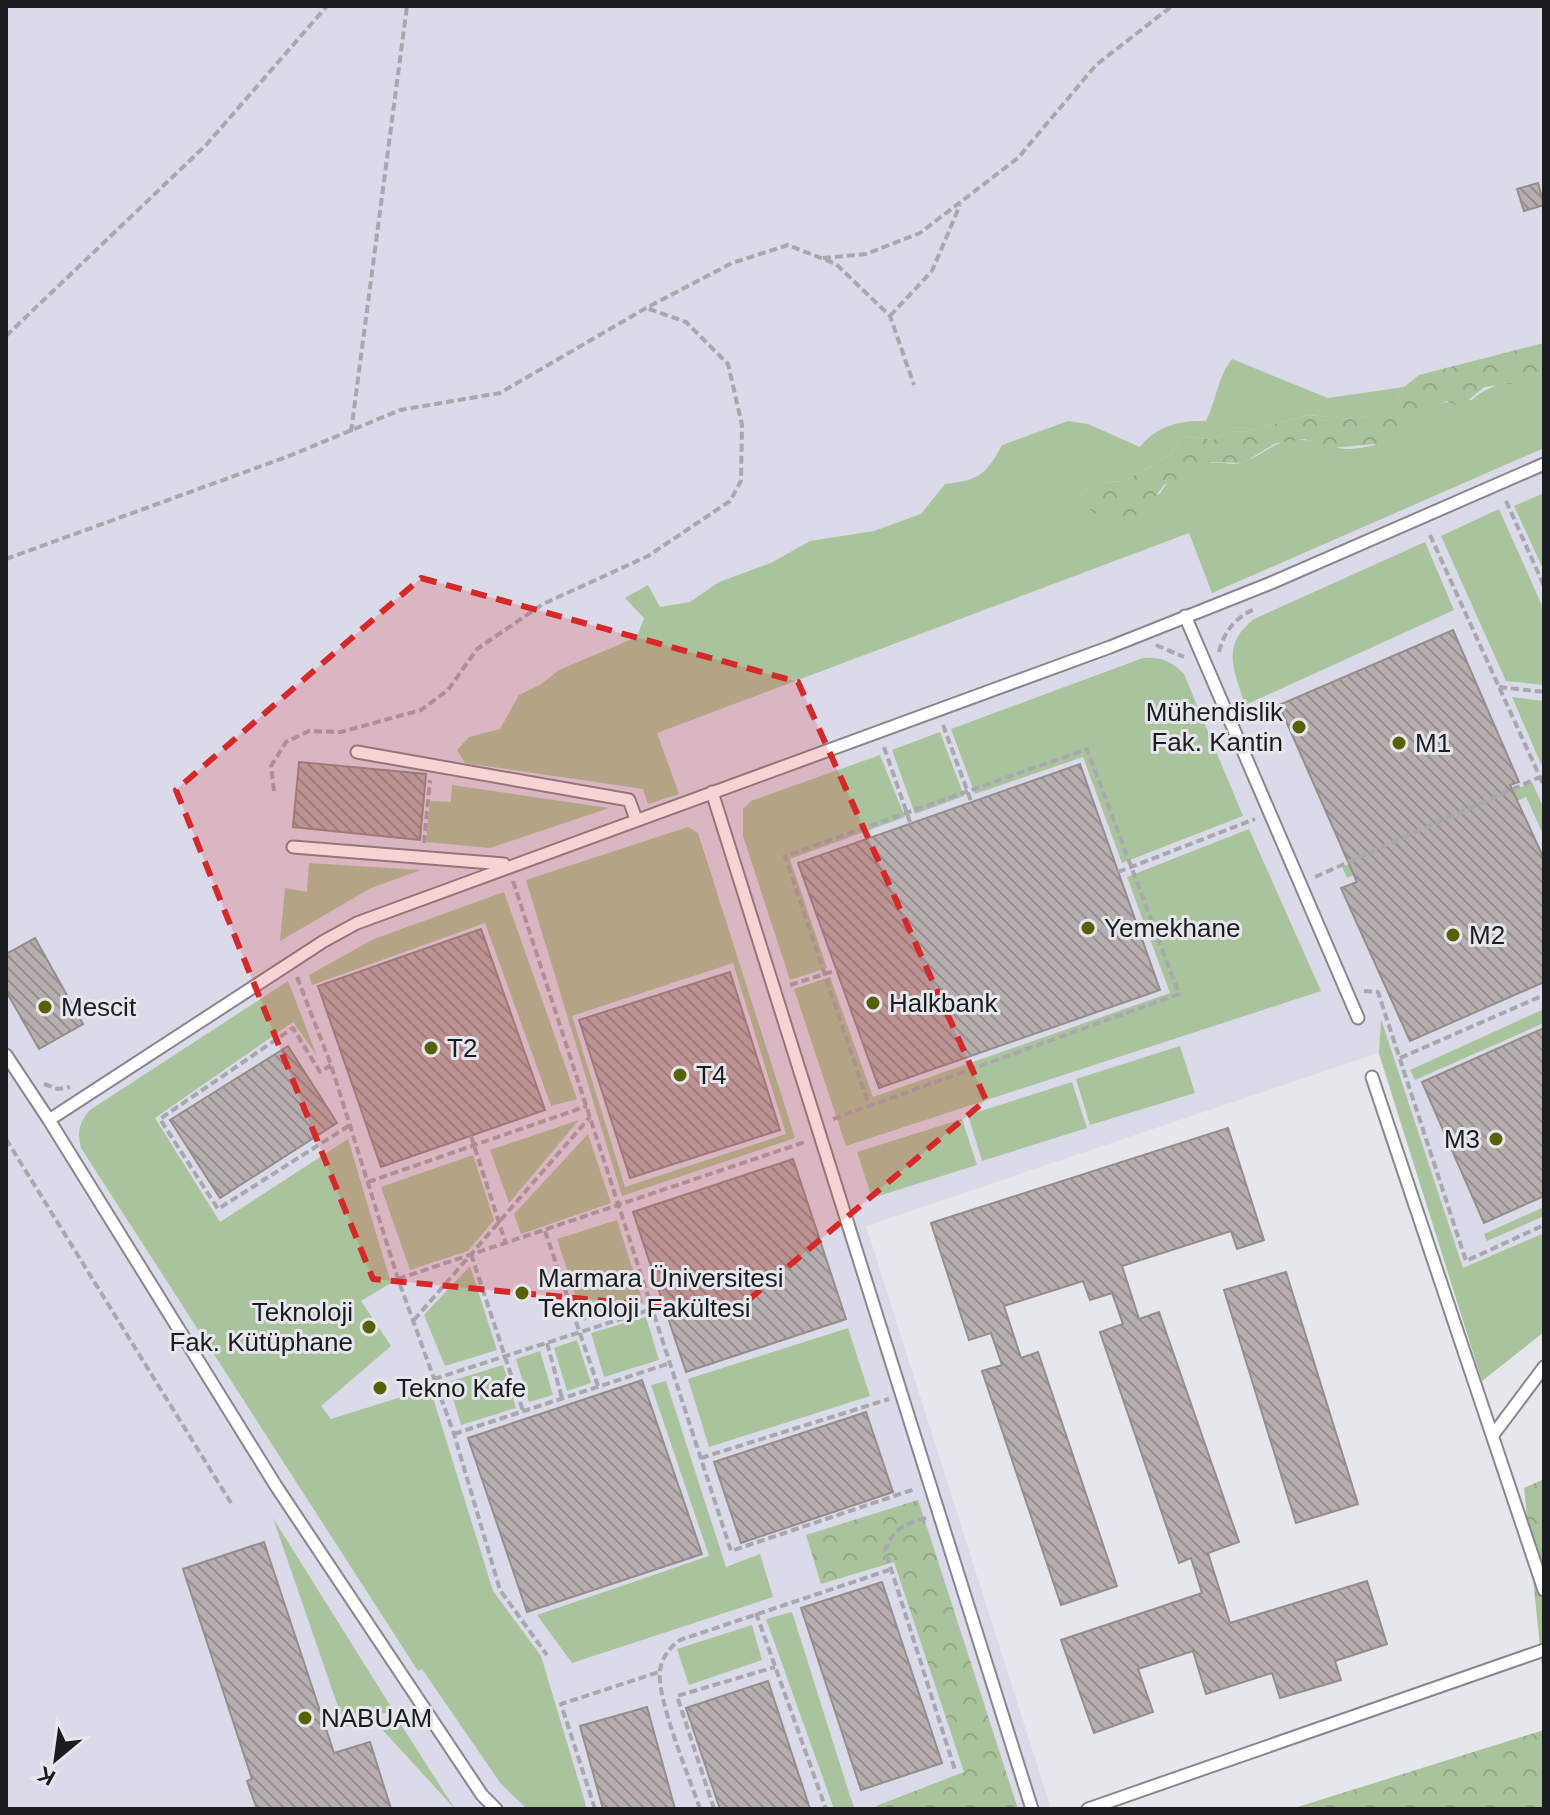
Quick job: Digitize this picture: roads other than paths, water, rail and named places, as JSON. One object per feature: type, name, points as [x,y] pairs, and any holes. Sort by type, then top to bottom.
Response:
[{"type":"lane","points":[[49,1120],[291,962],[368,918],[1110,647],[1271,583],[1544,464]]},
{"type":"lane","points":[[1185,616],[1358,1018]]},
{"type":"lane","points":[[357,752],[629,800],[636,819]]},
{"type":"lane","points":[[712,792],[1032,1809]]},
{"type":"lane","points":[[293,847],[509,865]]},
{"type":"lane","points":[[6,1055],[293,1511],[482,1795],[496,1809]]},
{"type":"lane","points":[[1372,1077],[1544,1590]]},
{"type":"lane","points":[[1493,1435],[1544,1367]]},
{"type":"lane","points":[[1088,1809],[1544,1650]]},
{"type":"place","name":"Mühendislik Fak. Kantin","points":[[1299,727]]},
{"type":"place","name":"M1","points":[[1399,743]]},
{"type":"place","name":"Yemekhane","points":[[1088,928]]},
{"type":"place","name":"M2","points":[[1453,935]]},
{"type":"place","name":"Halkbank","points":[[873,1003]]},
{"type":"place","name":"Mescit","points":[[45,1007]]},
{"type":"place","name":"T2","points":[[431,1048]]},
{"type":"place","name":"T4","points":[[680,1075]]},
{"type":"place","name":"M3","points":[[1496,1139]]},
{"type":"place","name":"Marmara Üniversitesi Teknoloji Fakültesi","points":[[522,1293]]},
{"type":"place","name":"Teknoloji Fak. Kütüphane","points":[[369,1327]]},
{"type":"place","name":"Tekno Kafe","points":[[380,1388]]},
{"type":"place","name":"NABUAM","points":[[305,1718]]}]
